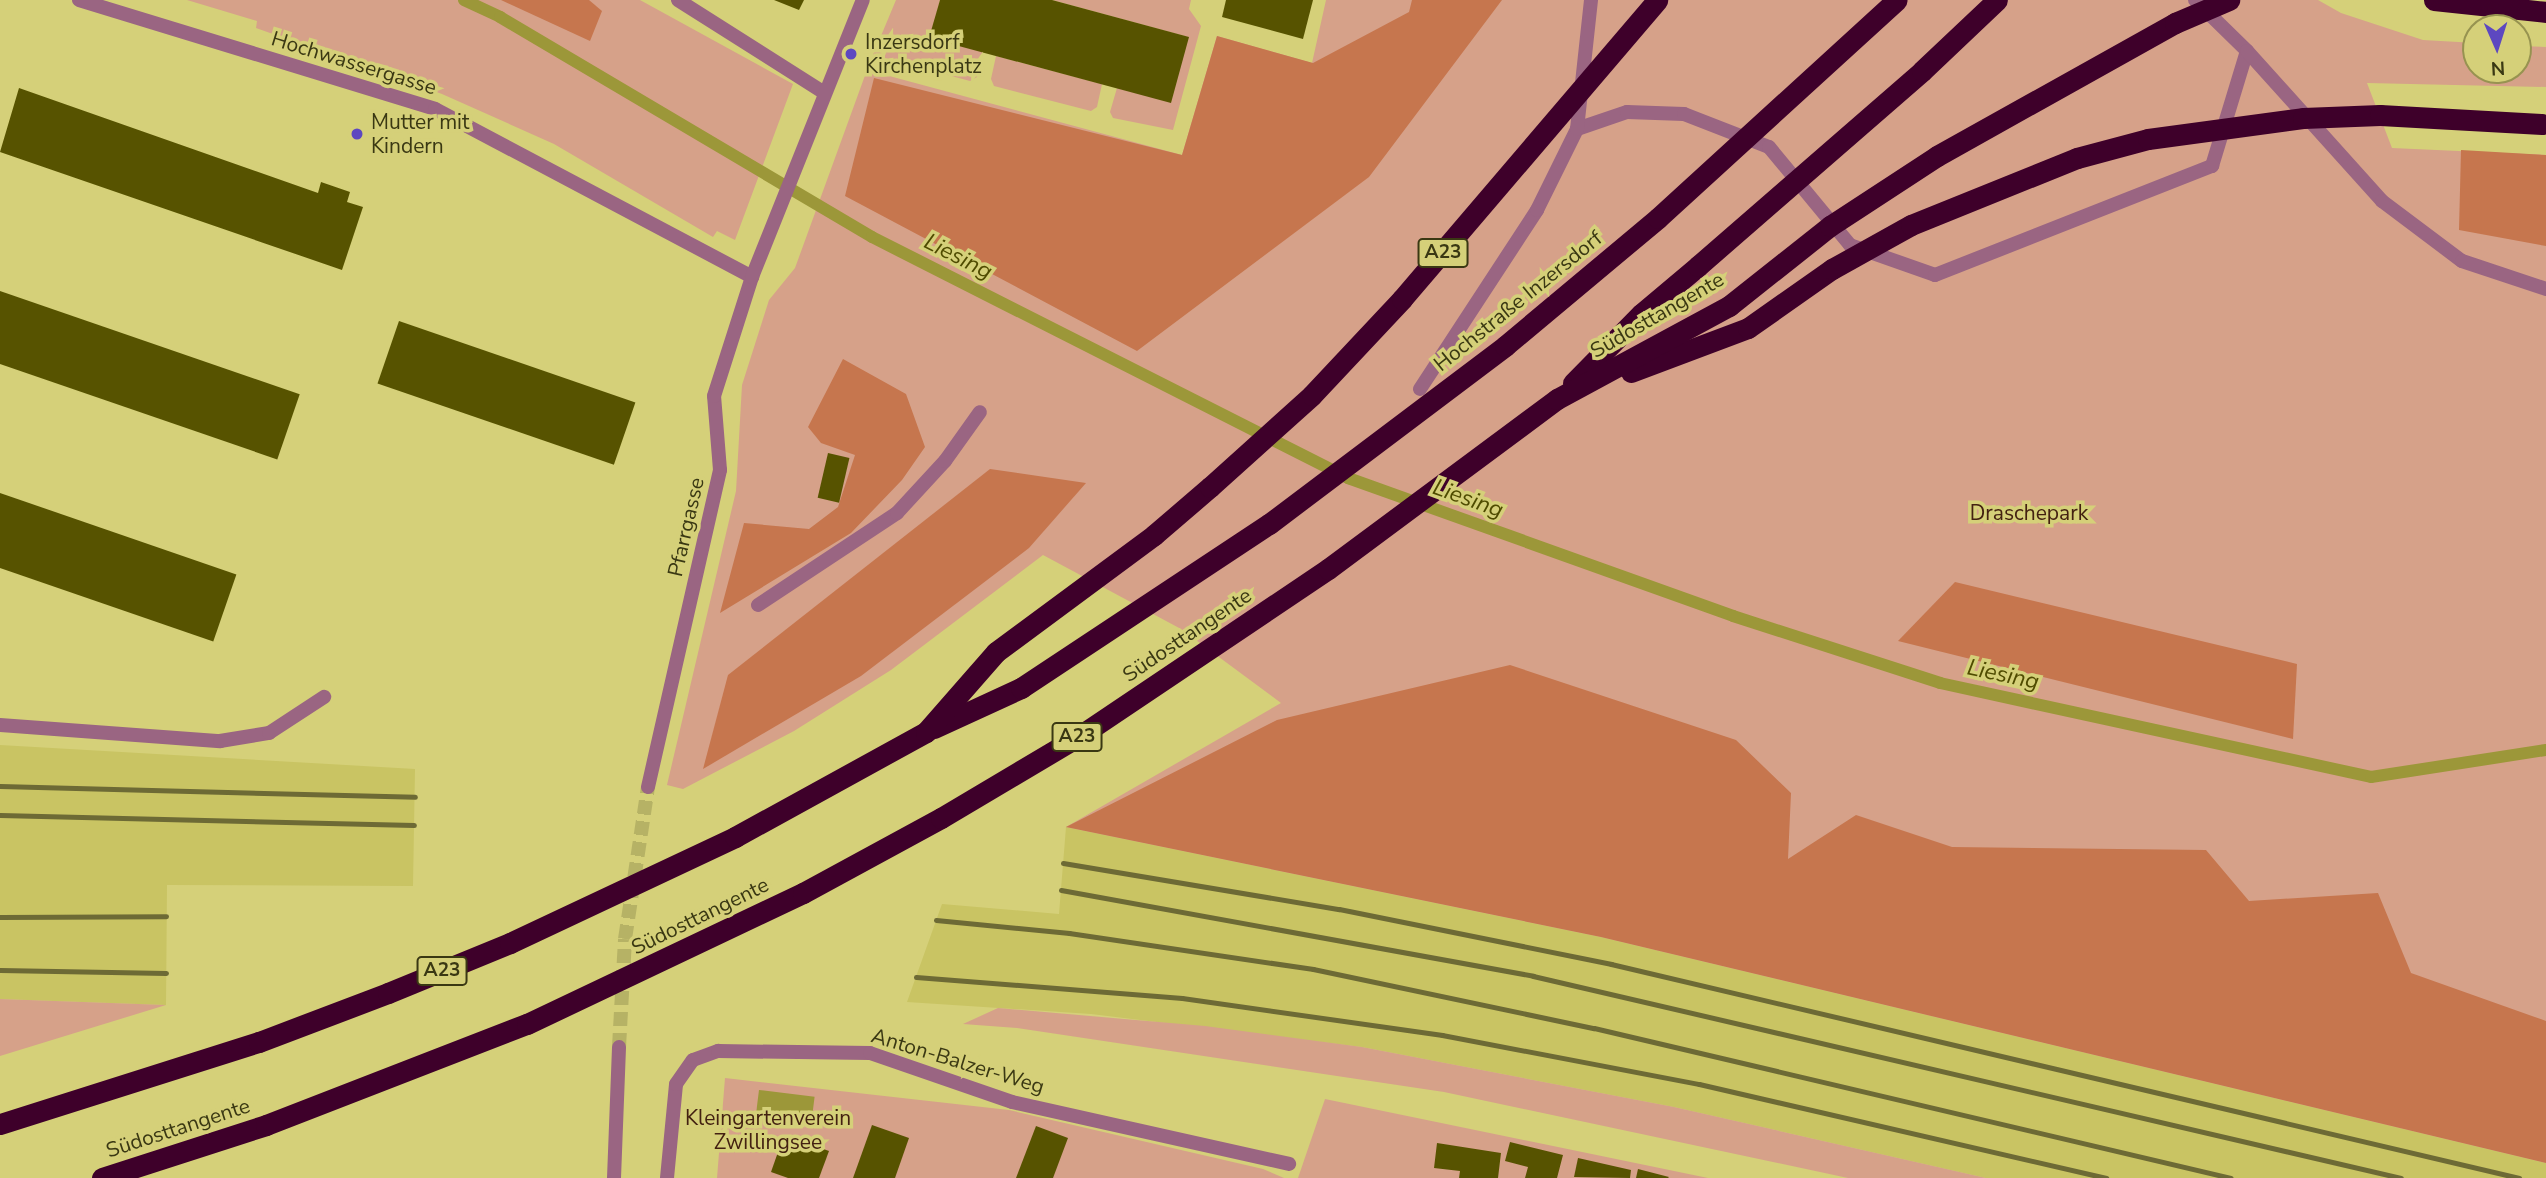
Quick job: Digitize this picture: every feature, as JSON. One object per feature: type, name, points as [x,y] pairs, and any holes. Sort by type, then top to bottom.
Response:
[{"type":"highway","name":"A23","points":[[0,1124],[259,1042],[510,943],[735,837],[926,732],[996,652],[1093,582],[1173,519],[1312,395],[1463,232],[1657,0]]},
{"type":"highway","name":"Hochstraße Inzersdorf","points":[[926,732],[1021,688],[1145,609],[1269,524],[1505,346],[1658,218],[1897,0]]},
{"type":"highway","points":[[1557,400],[1641,314],[1922,71],[1997,0]]},
{"type":"highway","name":"Südosttangente","points":[[102,1178],[393,1078],[673,957],[941,818],[1210,650],[1426,499],[1557,400],[1729,306],[1830,226],[1937,156],[2163,30],[2229,0]]},
{"type":"highway","points":[[2434,0],[2546,12]]},
{"type":"highway","points":[[1557,400],[1748,328],[1832,269],[1911,225],[2077,158],[2148,139],[2303,118],[2380,115],[2544,124]]},
{"type":"street","name":"Hochwassergasse","points":[[79,0],[435,109],[751,277]]},
{"type":"street","points":[[678,0],[823,92],[863,0]]},
{"type":"street","points":[[1420,389],[1537,210],[1577,129],[1591,0]]},
{"type":"street","points":[[2195,0],[2247,51],[2382,201],[2462,261],[2546,289]]},
{"type":"street","points":[[1577,129],[1628,112],[1684,114],[1769,147],[1850,244],[1935,275],[2211,166],[2247,51]]},
{"type":"street","name":"Pfarrgasse","points":[[648,787],[720,470],[714,396],[751,277],[823,92]]},
{"type":"street","points":[[758,605],[897,513],[945,461],[980,412]]},
{"type":"street","points":[[0,725],[219,741],[269,733],[324,697]]},
{"type":"street","points":[[614,1178],[619,1047]]},
{"type":"street","name":"Anton-Balzer-Weg","points":[[667,1178],[676,1084],[693,1060],[718,1051],[870,1053],[1012,1102],[1289,1164]]},
{"type":"shaded area","points":[[501,0],[589,0],[602,11],[590,41]]},
{"type":"shaded area","points":[[1412,0],[1502,0],[1369,177],[1137,351],[845,196],[874,78],[1182,155],[1217,36],[1313,63],[1409,12]]},
{"type":"shaded area","points":[[2461,150],[2546,155],[2546,246],[2459,230]]},
{"type":"shaded area","points":[[843,359],[906,394],[925,447],[902,480],[851,533],[720,613],[744,523],[809,529],[838,507],[855,455],[821,443],[808,427]]},
{"type":"shaded area","points":[[990,469],[1086,483],[1029,548],[861,676],[703,769],[728,675]]},
{"type":"shaded area","points":[[1955,582],[2297,664],[2293,739],[1898,641]]},
{"type":"shaded area","points":[[1510,665],[1736,740],[1791,793],[1788,859],[1856,815],[1952,847],[2206,850],[2249,901],[2378,893],[2411,973],[2546,1021],[2546,1163],[1601,937],[1066,827],[1277,720]]},
{"type":"shaded area","points":[[0,745],[415,769],[413,886],[167,885],[166,1005],[0,999]]},
{"type":"shaded area","points":[[1066,827],[1601,937],[2546,1163],[2546,1178],[1986,1178],[1674,1107],[1362,1047],[1091,1014],[907,1002],[942,904],[1059,914]]},
{"type":"shaded area","points":[[759,1090],[815,1097],[811,1123],[756,1116]]},
{"type":"green space","points":[[187,0],[640,0],[793,84],[735,240],[717,231],[713,237],[554,144],[442,94],[256,28],[257,21]]},
{"type":"green space","points":[[896,0],[940,0],[930,38],[983,52],[977,77],[970,81],[873,55]]},
{"type":"green space","points":[[1052,0],[1191,0],[1189,9],[1201,26],[1173,130],[1113,118],[1110,112],[1117,88],[1171,102],[1188,37]]},
{"type":"green space","name":"Draschepark","points":[[1326,0],[2318,0],[2341,13],[2423,40],[2462,42],[2462,84],[2532,84],[2532,46],[2546,47],[2546,87],[2367,83],[2392,148],[2546,155],[2546,1163],[1601,937],[1066,827],[1281,703],[1181,629],[1043,555],[891,670],[794,731],[683,789],[667,785],[736,491],[742,385],[769,300],[795,268],[867,70],[1182,155],[1217,36],[1312,63]]},
{"type":"green space","points":[[996,56],[1102,84],[1097,107],[1091,111],[994,86],[991,79]]},
{"type":"green space","points":[[0,999],[166,1005],[0,1056]]},
{"type":"green space","points":[[998,1008],[1205,1026],[1362,1047],[1674,1107],[1986,1178],[1848,1178],[1444,1092],[1017,1028],[963,1024]]},
{"type":"green space","name":"Kleingartenverein Zwillingsee","points":[[725,1078],[1009,1110],[1263,1169],[1284,1178],[717,1178]]},
{"type":"green space","points":[[1325,1099],[1708,1178],[1298,1178]]},
{"type":"building","points":[[774,0],[804,0],[799,10]]},
{"type":"building","points":[[940,0],[1052,0],[1189,37],[1171,103],[929,38]]},
{"type":"building","points":[[1226,0],[1313,0],[1303,39],[1222,17]]},
{"type":"building","points":[[19,88],[318,193],[321,182],[350,192],[347,202],[363,207],[342,270],[0,152]]},
{"type":"building","points":[[0,291],[300,394],[277,459],[0,364]]},
{"type":"building","points":[[399,321],[635,402],[614,465],[378,383]]},
{"type":"building","points":[[828,453],[849,458],[839,503],[818,498]]},
{"type":"building","points":[[0,493],[236,574],[213,642],[0,568]]},
{"type":"building","points":[[872,1125],[909,1138],[895,1178],[853,1178]]},
{"type":"building","points":[[1036,1126],[1068,1138],[1053,1178],[1016,1178]]},
{"type":"building","points":[[784,1135],[829,1151],[819,1178],[788,1178],[771,1172]]},
{"type":"building","points":[[1510,1142],[1563,1155],[1557,1178],[1525,1178],[1528,1167],[1505,1161]]},
{"type":"building","points":[[1437,1143],[1501,1153],[1498,1178],[1459,1178],[1460,1171],[1434,1168]]},
{"type":"building","points":[[1578,1158],[1631,1170],[1630,1178],[1574,1177]]},
{"type":"building","points":[[1638,1169],[1669,1177],[1636,1178]]},
{"type":"waterway","name":"Liesing","points":[[464,0],[500,17],[872,237],[1348,478],[1733,616],[1940,683],[2371,777],[2546,750]]},
{"type":"tunnel","points":[[619,1047],[625,939],[648,787]]},
{"type":"railway","points":[[0,786],[415,797]]},
{"type":"railway","points":[[0,815],[414,825]]},
{"type":"railway","points":[[1063,863],[1339,909],[1611,964],[2519,1178]]},
{"type":"railway","points":[[1061,890],[1533,976],[2401,1178]]},
{"type":"railway","points":[[0,917],[166,916]]},
{"type":"railway","points":[[936,920],[1069,933],[1313,969],[1594,1028],[2231,1178]]},
{"type":"railway","points":[[0,970],[166,973]]},
{"type":"railway","points":[[916,977],[1182,998],[1442,1035],[1699,1084],[2106,1178]]},
{"type":"place","name":"Inzersdorf Kirchenplatz","points":[[851,54]]},
{"type":"place","name":"Mutter mit Kindern","points":[[357,134]]}]
